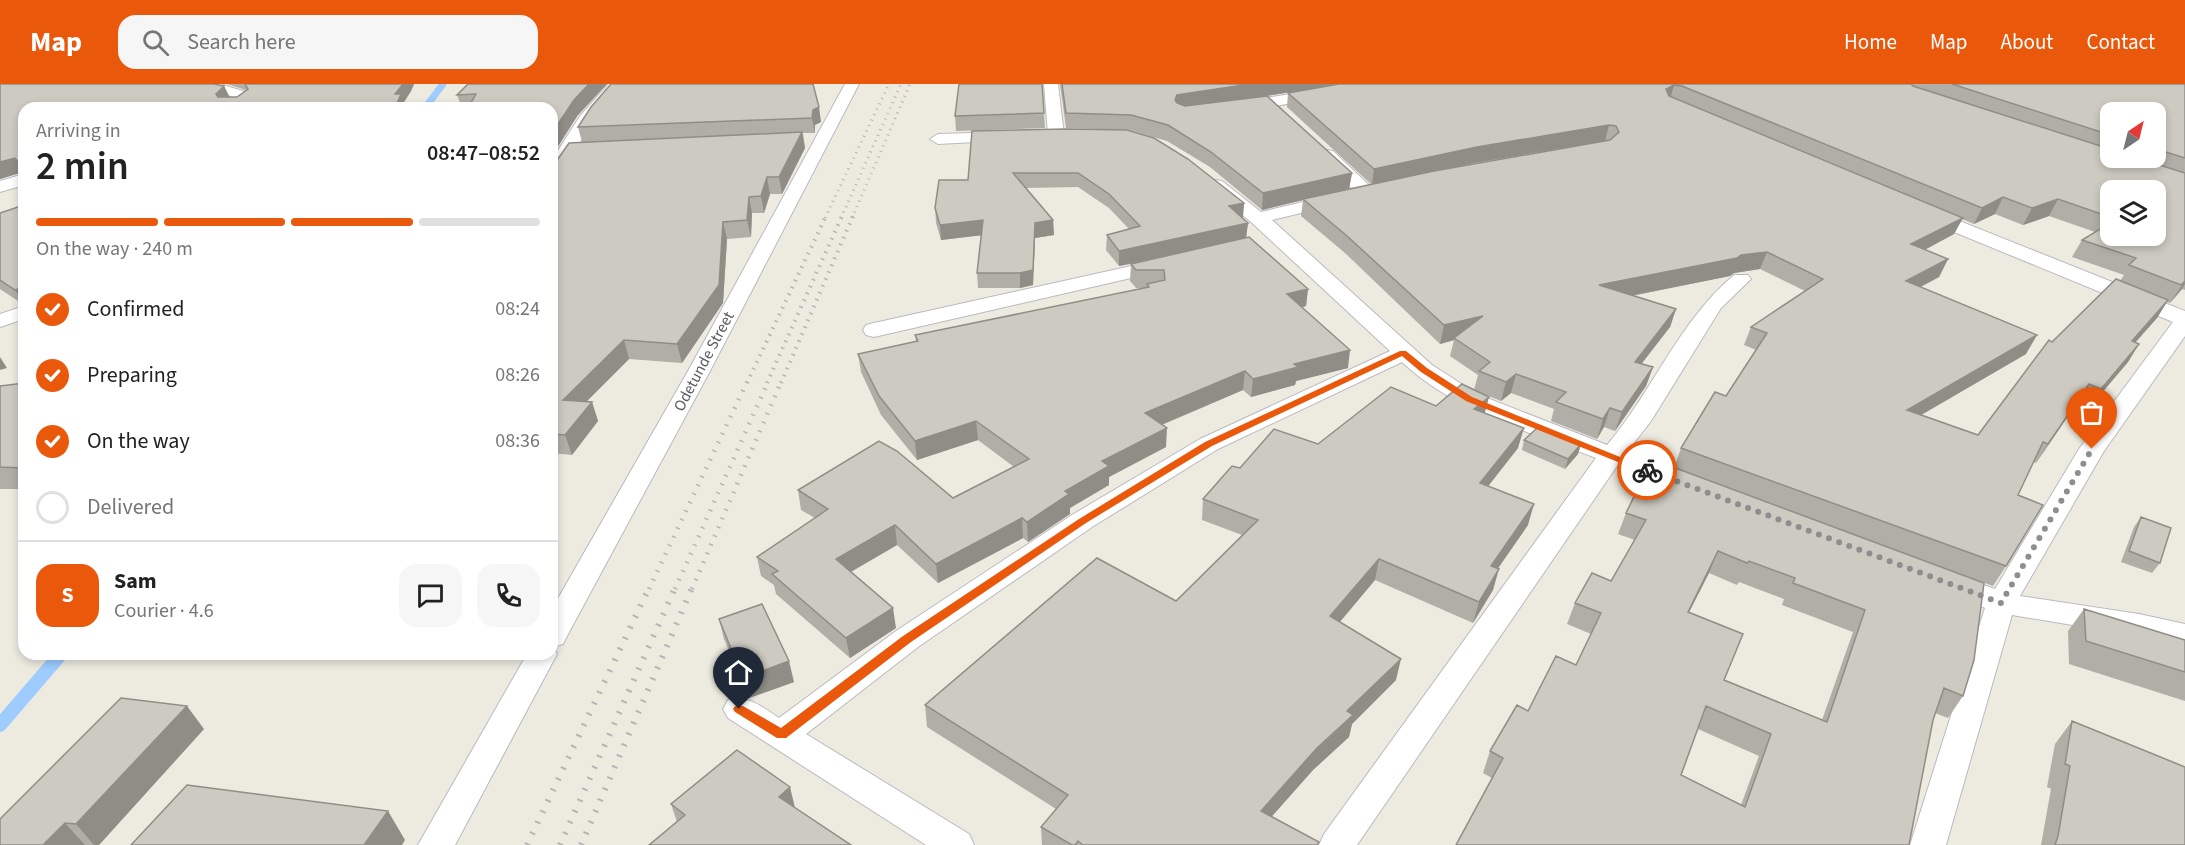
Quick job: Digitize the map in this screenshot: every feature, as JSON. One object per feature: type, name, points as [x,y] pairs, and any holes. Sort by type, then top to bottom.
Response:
[{"type":"street","points":[[188,84],[230,90],[241,95],[241,102]]},
{"type":"street","points":[[230,90],[247,84]]},
{"type":"street","points":[[558,165],[586,119],[617,84]]},
{"type":"street","name":"Odetunde Street","points":[[558,625],[704,361],[852,84]]},
{"type":"street","points":[[938,139],[1067,135],[1051,84]]},
{"type":"street","points":[[1272,84],[1287,119]]},
{"type":"street","points":[[1227,108],[1384,84]]},
{"type":"street","points":[[799,141],[822,140]]},
{"type":"street","points":[[1314,143],[1366,192]]},
{"type":"street","points":[[567,151],[590,150]]},
{"type":"street","points":[[1195,169],[1258,219],[1403,353],[1424,370],[1469,399],[1700,490]]},
{"type":"street","points":[[0,187],[18,181]]},
{"type":"street","points":[[1258,219],[1388,188]]},
{"type":"street","points":[[1913,208],[2185,320],[2092,449],[2001,603],[1928,845]]},
{"type":"street","points":[[1256,244],[1279,238]]},
{"type":"street","points":[[874,330],[1186,260]]},
{"type":"street","points":[[1337,845],[1611,456],[1628,437],[1662,381],[1716,302],[1741,279]]},
{"type":"street","points":[[0,321],[18,314]]},
{"type":"street","points":[[782,734],[907,639],[1082,521],[1209,444],[1403,353]]},
{"type":"street","points":[[1934,578],[2001,603],[2139,625],[2185,635]]},
{"type":"street","points":[[436,845],[539,660]]},
{"type":"street","points":[[739,709],[956,845]]},
{"type":"building","points":[[0,84],[214,84],[224,86],[216,94],[218,97],[237,97],[248,89],[245,84],[403,84],[395,94],[401,94],[398,102],[18,102],[18,162],[15,158],[0,162]]},
{"type":"building","points":[[468,84],[589,84],[574,100],[558,124],[558,102],[471,102],[476,94],[457,95]]},
{"type":"building","points":[[611,84],[813,84],[819,107],[813,110],[812,118],[578,127],[591,107]]},
{"type":"building","points":[[959,84],[1042,84],[1044,113],[955,116]]},
{"type":"building","points":[[1062,84],[1250,84],[1177,95],[1175,100],[1185,106],[1267,96],[1352,173],[1263,193],[1211,152],[1168,125],[1131,115],[1066,113]]},
{"type":"building","points":[[1339,84],[1911,84],[2100,146],[2100,168],[2166,167],[2185,173],[2185,281],[2181,285],[2129,265],[2136,258],[2100,246],[2166,246],[2166,180],[2100,180],[2100,214],[2058,199],[2032,208],[2003,197],[1982,208],[1682,86],[1674,85],[1666,89],[1669,96],[1963,218],[1911,244],[1948,259],[1906,281],[2037,335],[1907,410],[1978,435],[2049,340],[2052,342],[2116,279],[2168,300],[2132,341],[2139,344],[2101,389],[2089,384],[2048,444],[2043,442],[2018,495],[2043,505],[2006,566],[1681,448],[1715,392],[1726,396],[1767,333],[1751,327],[1823,279],[1767,252],[1741,255],[1737,258],[1599,285],[1676,309],[1635,362],[1653,367],[1622,412],[1610,408],[1603,419],[1556,402],[1566,392],[1516,374],[1506,382],[1479,371],[1490,362],[1454,338],[1483,316],[1444,325],[1303,199],[1434,171],[1610,140],[1619,132],[1616,126],[1609,125],[1477,147],[1374,169],[1288,93]]},
{"type":"building","points":[[1952,84],[2185,84],[2185,158],[2166,152],[2166,102],[2100,102],[2100,132]]},
{"type":"building","points":[[1127,130],[1154,138],[1188,159],[1244,203],[1229,206],[1248,223],[1119,251],[1107,235],[1140,226],[1109,194],[1078,173],[1013,173],[1053,220],[1035,223],[1033,270],[1020,273],[977,273],[983,220],[940,225],[935,208],[939,180],[968,180],[972,131]]},
{"type":"building","points":[[802,132],[779,177],[767,177],[761,196],[749,197],[747,220],[723,222],[719,285],[677,344],[624,340],[563,400],[592,402],[565,435],[558,434],[558,159],[569,143]]},
{"type":"building","points":[[18,207],[18,289],[15,290],[0,280],[0,213]]},
{"type":"building","points":[[2100,229],[2100,246],[2082,240]]},
{"type":"building","points":[[1249,237],[1308,289],[1287,294],[1350,350],[1294,364],[1298,367],[1253,379],[1245,371],[1145,413],[1167,428],[1102,461],[1109,466],[1065,491],[1069,494],[1027,522],[1022,518],[936,564],[895,525],[836,559],[893,608],[846,638],[772,574],[778,571],[757,557],[828,509],[798,490],[879,441],[897,451],[953,498],[1029,459],[976,421],[915,441],[879,396],[858,354],[918,341],[915,335],[1149,287],[1147,284],[1165,280],[1164,270],[1136,270],[1131,264]]},
{"type":"building","points":[[18,384],[18,468],[0,467],[0,386]]},
{"type":"building","points":[[1462,384],[1489,397],[1474,409],[1524,428],[1480,483],[1534,504],[1491,566],[1499,569],[1479,602],[1379,559],[1330,616],[1401,659],[1347,711],[1353,715],[1317,748],[1261,811],[1319,842],[1317,845],[1083,845],[1078,841],[1072,845],[1041,827],[1068,795],[925,705],[1097,558],[1176,601],[1258,520],[1203,499],[1232,466],[1240,468],[1274,429],[1318,444],[1391,387],[1436,406]]},
{"type":"building","points":[[1537,428],[1581,444],[1568,459],[1524,440]]},
{"type":"building","points":[[1670,466],[1984,583],[1974,660],[1963,696],[1944,688],[1933,720],[1909,845],[1456,845],[1503,758],[1490,751],[1517,705],[1528,711],[1556,656],[1576,665],[1601,613],[1575,603],[1592,573],[1611,581],[1646,520],[1626,513],[1647,470],[1665,476]],"holes":[[[1718,551],[1795,578],[1793,583],[1865,610],[1827,722],[1724,680],[1743,634],[1688,612]],[[1706,706],[1771,734],[1745,807],[1681,775]]]},
{"type":"building","points":[[2141,517],[2171,528],[2160,563],[2129,551]]},
{"type":"building","points":[[762,604],[789,661],[743,678],[719,619]]},
{"type":"building","points":[[2084,609],[2185,640],[2185,672],[2086,641]]},
{"type":"building","points":[[121,698],[187,706],[76,824],[65,823],[43,845],[0,845],[0,819]]},
{"type":"building","points":[[2072,721],[2185,767],[2185,845],[2055,845],[2070,766],[2065,764]]},
{"type":"building","points":[[737,750],[790,787],[779,797],[851,845],[649,845],[685,815],[671,804]]},
{"type":"building","points":[[187,785],[388,811],[364,845],[131,845]]},
{"type":"waterway","points":[[430,102],[443,84]]},
{"type":"waterway","points":[[0,725],[56,660]]},
{"type":"railway","points":[[825,218],[889,84]]},
{"type":"railway","points":[[841,218],[901,84]]},
{"type":"railway","points":[[852,218],[910,84]]},
{"type":"railway","points":[[747,383],[826,216]]},
{"type":"railway","points":[[767,383],[842,216]]},
{"type":"railway","points":[[781,383],[853,216]]},
{"type":"railway","points":[[649,589],[747,382]]},
{"type":"railway","points":[[675,589],[768,382]]},
{"type":"railway","points":[[692,589],[781,382]]},
{"type":"railway","points":[[527,845],[649,588]]},
{"type":"railway","points":[[560,845],[675,588]]},
{"type":"railway","points":[[581,845],[692,588]]},
{"type":"way so far","points":[[1647,470],[2001,603],[2092,449]]},
{"type":"route","points":[[739,709],[782,734],[907,639],[1082,521],[1209,444],[1403,353],[1424,370],[1469,399],[1546,432],[1647,470]]}]
